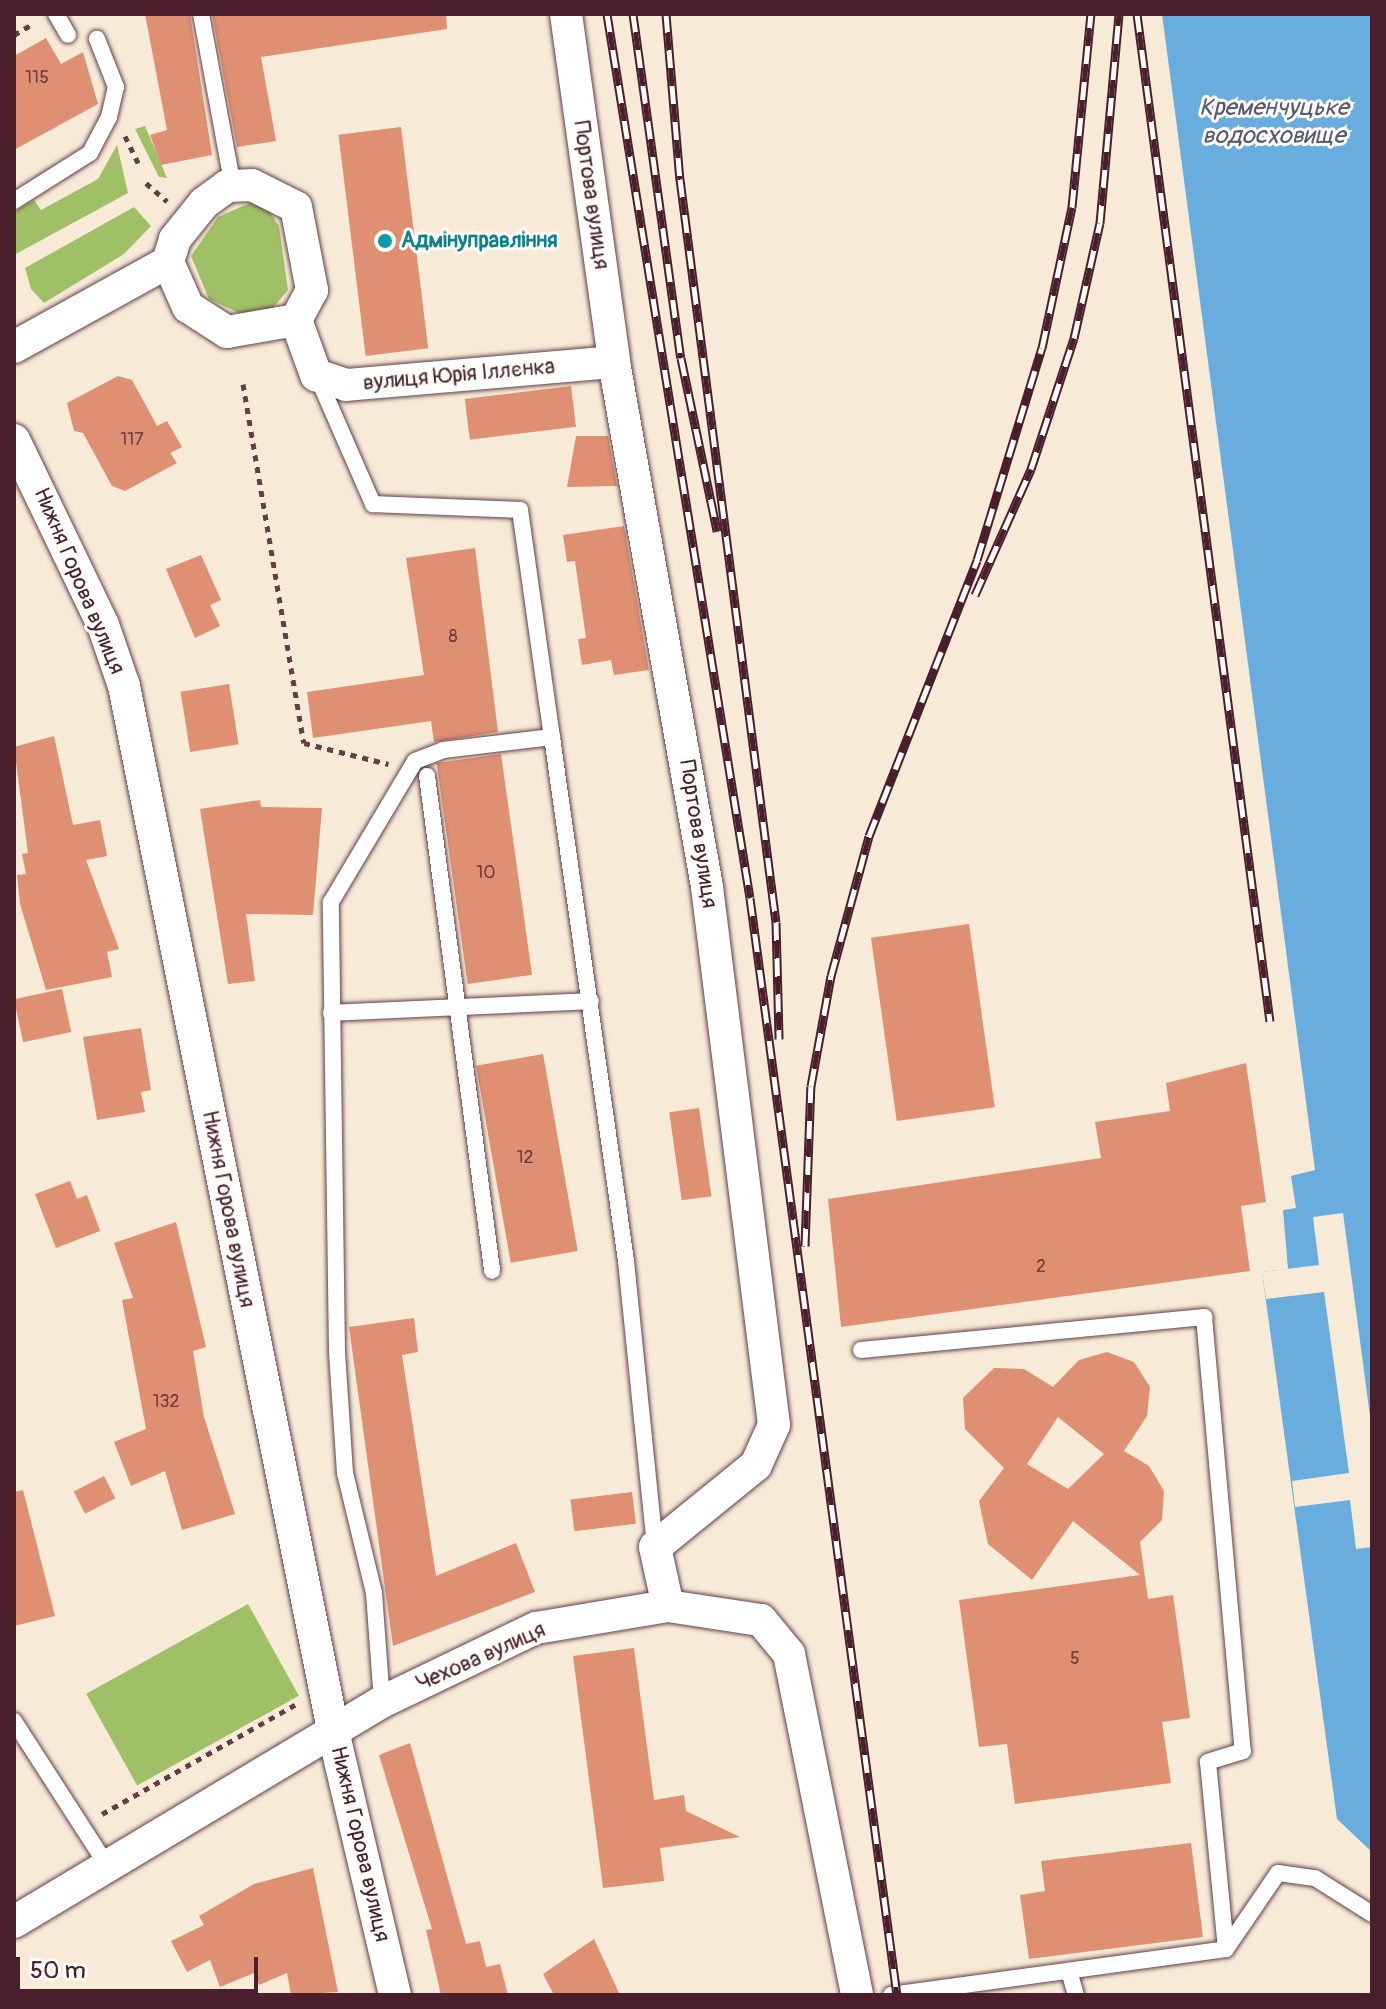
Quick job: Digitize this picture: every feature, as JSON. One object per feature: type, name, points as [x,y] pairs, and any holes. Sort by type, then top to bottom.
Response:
[{"type":"street","name":"Портова вулиця","points":[[566,14],[614,362],[705,872],[774,1425],[756,1465],[655,1547]]},
{"type":"street","points":[[14,347],[168,262],[188,219],[233,186],[277,192],[301,217],[312,290],[296,320],[250,334],[205,323],[174,288],[168,262]]},
{"type":"street","points":[[296,320],[316,375]]},
{"type":"street","name":"вулиця Юрія Іллєнка","points":[[316,375],[346,385],[614,362]]},
{"type":"street","name":"Нижня Горова вулиця","points":[[14,440],[103,625],[124,686],[324,1688],[395,1995]]},
{"type":"street","points":[[655,1547],[668,1606]]},
{"type":"street","name":"Чехова вулиця","points":[[14,1922],[334,1735],[382,1702],[536,1628],[668,1606],[761,1620],[789,1654],[857,1995]]},
{"type":"lane","points":[[201,14],[233,186]]},
{"type":"lane","points":[[49,16],[68,35]]},
{"type":"lane","points":[[14,201],[90,153],[109,117],[116,87],[97,39]]},
{"type":"lane","points":[[316,375],[373,504],[520,510],[591,1001],[655,1547]]},
{"type":"lane","points":[[382,1702],[374,1593],[345,1473],[331,1013],[331,902],[410,770],[443,750],[552,737]]},
{"type":"lane","points":[[427,776],[463,1010],[492,1271]]},
{"type":"lane","points":[[331,1013],[463,1010],[591,1001]]},
{"type":"lane","points":[[861,1350],[1204,1317],[1243,1751],[1208,1762],[1226,1949]]},
{"type":"lane","points":[[14,1721],[108,1867]]},
{"type":"lane","points":[[891,1995],[1226,1949],[1278,1873],[1315,1878],[1372,1914]]},
{"type":"lane","points":[[1069,1971],[1076,1995]]},
{"type":"path","points":[[15,33],[49,16]]},
{"type":"path","points":[[131,147],[140,167]]},
{"type":"path","points":[[243,384],[304,743],[410,770]]},
{"type":"path","points":[[80,1827],[324,1688]]},
{"type":"green space","points":[[145,126],[167,178],[159,177],[135,129]]},
{"type":"green space","points":[[117,145],[128,193],[14,255],[14,212],[34,200],[41,210],[98,179]]},
{"type":"green space","points":[[252,202],[266,206],[279,226],[288,290],[272,309],[239,313],[209,299],[191,256],[218,217]]},
{"type":"green space","points":[[134,207],[151,226],[124,254],[44,303],[31,289],[25,268]]},
{"type":"green space","points":[[248,1604],[299,1696],[137,1786],[86,1694]]},
{"type":"water","name":"Кременчуцьке водосховище","points":[[1162,14],[1372,14],[1372,1852],[1337,1819],[1262,1272],[1288,1269],[1283,1210],[1296,1208],[1291,1176],[1315,1170]]},
{"type":"pier","points":[[1343,1213],[1372,1431],[1372,1547],[1356,1549],[1350,1500],[1295,1507],[1292,1481],[1349,1473],[1324,1292],[1266,1299],[1262,1272],[1319,1265],[1313,1217]]},
{"type":"building","points":[[145,14],[190,14],[212,155],[161,165],[150,135],[167,130]]},
{"type":"building","points":[[212,14],[446,14],[447,29],[261,57],[276,141],[237,147]]},
{"type":"building","points":[[46,38],[61,64],[83,52],[98,104],[14,150],[14,56]]},
{"type":"building","name":"Адмінуправління","points":[[401,127],[428,348],[366,356],[338,135]]},
{"type":"building","points":[[118,376],[132,380],[157,426],[167,421],[182,447],[170,453],[177,463],[125,491],[112,486],[83,433],[74,431],[67,403]]},
{"type":"building","points":[[571,386],[576,427],[470,440],[465,399]]},
{"type":"building","points":[[576,436],[608,436],[617,486],[567,487]]},
{"type":"building","points":[[624,526],[649,670],[614,675],[611,660],[582,665],[578,639],[586,638],[575,561],[567,562],[563,535]]},
{"type":"building","points":[[475,548],[498,732],[434,742],[431,721],[313,738],[307,692],[424,675],[406,558]]},
{"type":"building","points":[[201,555],[221,600],[210,605],[220,626],[195,638],[166,569]]},
{"type":"building","points":[[229,684],[239,744],[190,752],[181,692]]},
{"type":"building","points":[[54,736],[73,825],[100,820],[107,856],[86,860],[119,949],[107,952],[112,977],[46,990],[20,904],[17,875],[26,874],[22,854],[28,853],[14,747]]},
{"type":"building","points":[[501,754],[532,975],[468,984],[437,763]]},
{"type":"building","points":[[260,800],[261,807],[322,808],[313,915],[246,914],[255,981],[228,984],[200,809]]},
{"type":"building","points":[[969,924],[995,1107],[897,1121],[871,938]]},
{"type":"building","points":[[62,989],[71,1032],[23,1042],[14,999]]},
{"type":"building","points":[[141,1028],[151,1090],[141,1092],[145,1112],[97,1120],[83,1037]]},
{"type":"building","points":[[543,1054],[578,1251],[511,1263],[476,1066]]},
{"type":"building","points":[[1246,1063],[1266,1202],[1241,1206],[1250,1271],[841,1327],[828,1199],[1101,1158],[1095,1122],[1170,1111],[1166,1083]]},
{"type":"building","points":[[699,1108],[711,1196],[682,1200],[669,1112]]},
{"type":"building","points":[[70,1181],[77,1199],[87,1195],[100,1231],[56,1248],[35,1194]]},
{"type":"building","points":[[176,1222],[206,1347],[193,1351],[204,1417],[235,1514],[182,1530],[165,1471],[131,1486],[114,1442],[146,1429],[122,1300],[133,1298],[114,1243]]},
{"type":"building","points":[[414,1318],[418,1352],[402,1355],[436,1576],[516,1543],[535,1592],[393,1646],[349,1327]]},
{"type":"building","points":[[1107,1352],[1134,1362],[1150,1387],[1147,1416],[1124,1451],[1149,1466],[1164,1491],[1162,1520],[1140,1542],[1148,1599],[1173,1595],[1190,1718],[1162,1722],[1171,1783],[1015,1804],[1007,1744],[979,1747],[959,1600],[1140,1575],[1073,1521],[1032,1580],[988,1544],[979,1501],[1004,1468],[965,1429],[963,1398],[994,1368],[1024,1369],[1053,1387],[1079,1360]],"holes":[[[1058,1417],[1104,1454],[1068,1489],[1027,1464]]]},
{"type":"building","points":[[104,1476],[115,1498],[85,1514],[74,1491]]},
{"type":"building","points":[[23,1490],[55,1616],[14,1626],[14,1492]]},
{"type":"building","points":[[632,1492],[636,1524],[574,1531],[570,1500]]},
{"type":"building","points":[[634,1648],[654,1800],[684,1795],[686,1811],[740,1837],[660,1848],[664,1881],[603,1888],[573,1656]]},
{"type":"building","points":[[410,1743],[466,1944],[480,1941],[486,1967],[500,1964],[508,1995],[441,1995],[426,1930],[432,1929],[379,1755]]},
{"type":"building","points":[[1191,1843],[1203,1937],[1029,1959],[1020,1895],[1045,1891],[1041,1861]]},
{"type":"building","points":[[313,1868],[338,1992],[291,1995],[287,1973],[259,1985],[254,1973],[220,1987],[210,1960],[187,1972],[171,1941],[204,1925],[199,1916],[254,1884]]},
{"type":"building","points":[[594,1939],[620,1995],[554,1995],[543,1974]]},
{"type":"railway","points":[[607,14],[750,898],[897,1995]]},
{"type":"railway","points":[[633,14],[681,358],[717,531]]},
{"type":"railway","points":[[666,14],[680,179],[776,922],[779,1039]]},
{"type":"railway","points":[[805,1246],[811,1086],[831,976],[869,836],[977,560],[1042,348],[1072,207],[1091,14]]},
{"type":"railway","points":[[975,595],[1031,469],[1074,338],[1100,223],[1119,14]]},
{"type":"railway","points":[[1137,14],[1270,1021]]},
{"type":"place","name":"Адмінуправління","points":[[385,241]]}]
